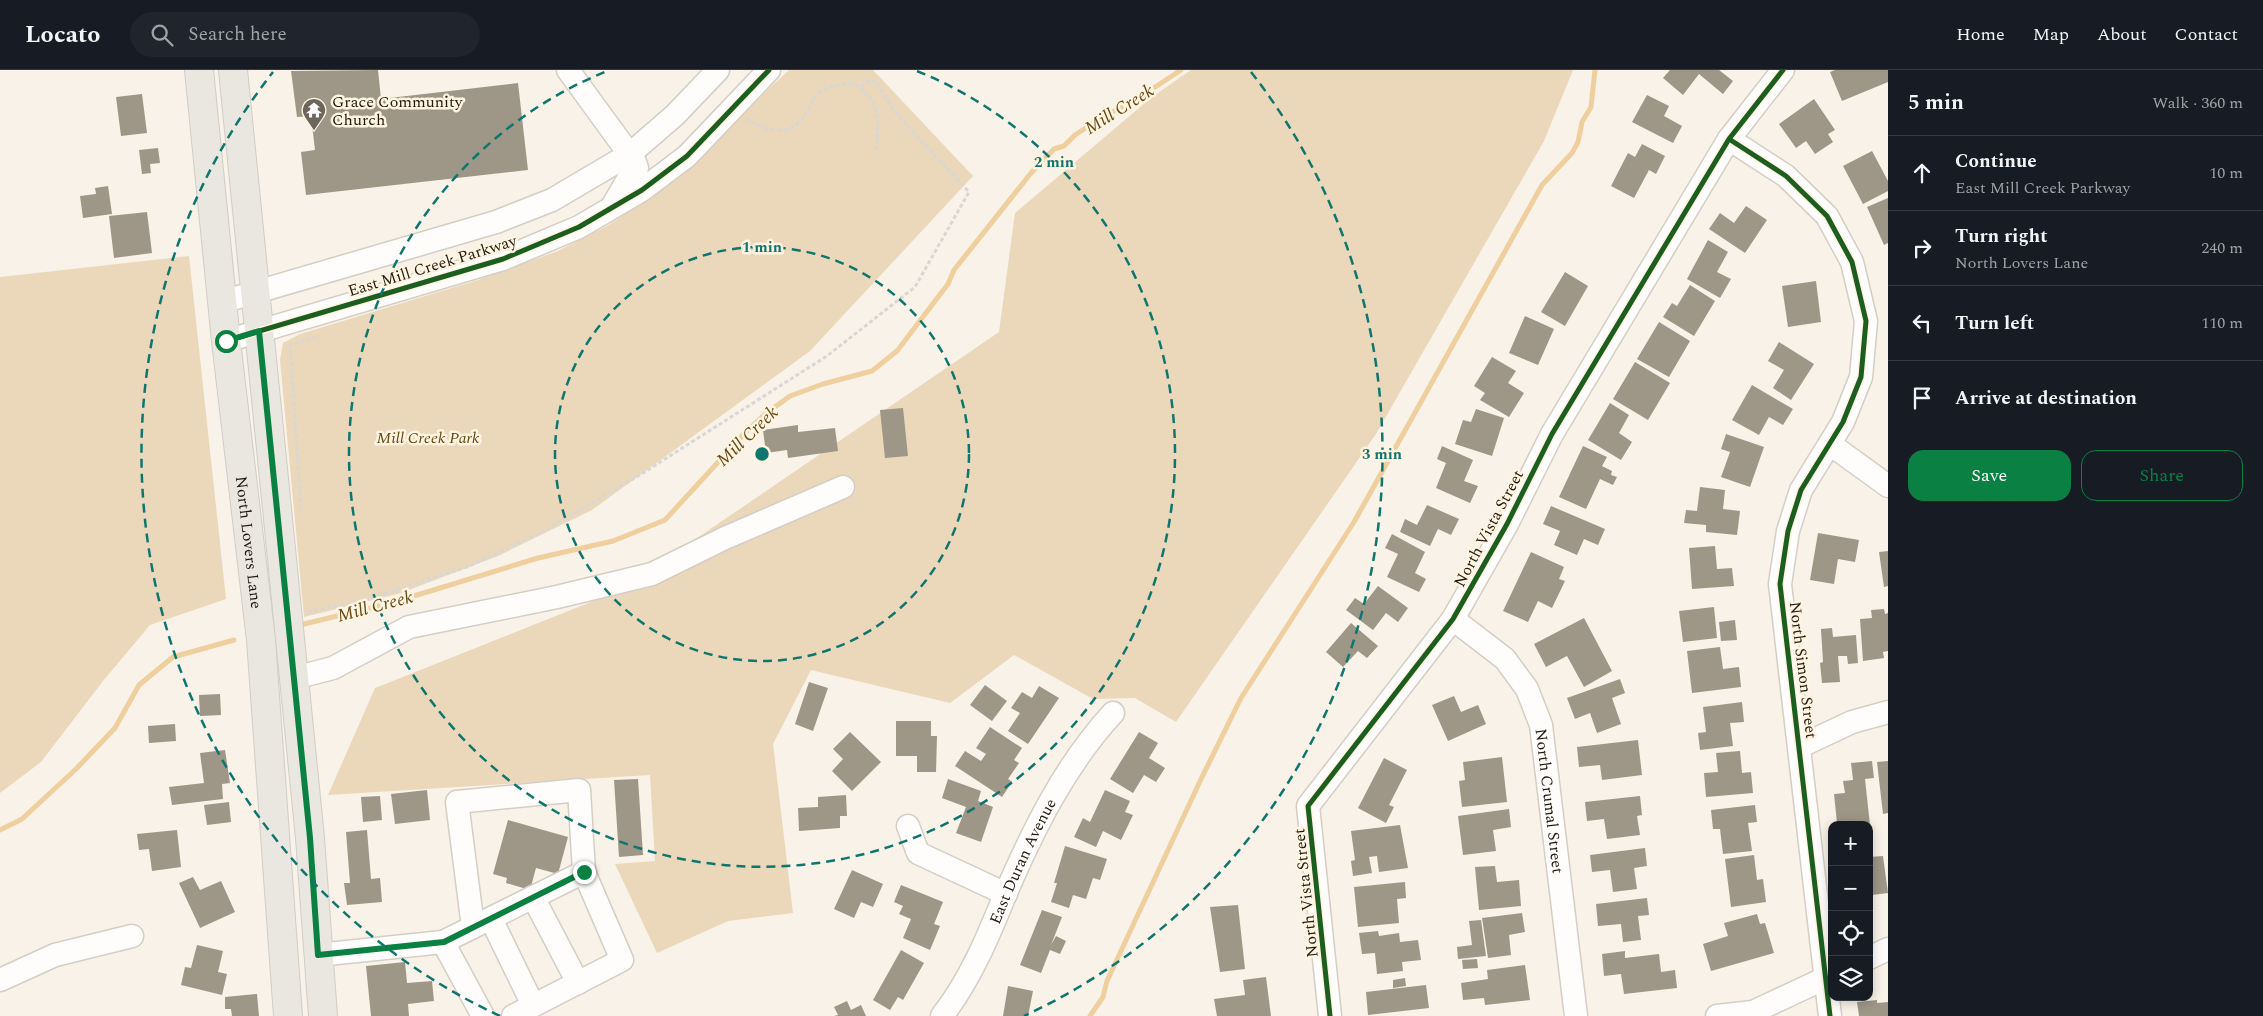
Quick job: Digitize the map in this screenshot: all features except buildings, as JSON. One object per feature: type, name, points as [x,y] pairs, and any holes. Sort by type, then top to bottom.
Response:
[{"type":"main road","name":"North Lovers Lane","points":[[199,70],[226,341],[261,640],[288,1016]]},
{"type":"main road","name":"North Lovers Lane","points":[[233,70],[310,838],[322,1016]]},
{"type":"street","points":[[569,70],[630,154],[636,168],[613,205]]},
{"type":"street","name":"East Mill Creek Parkway","points":[[222,302],[496,222],[552,200],[630,154],[675,116],[718,70]]},
{"type":"street","name":"East Mill Creek Parkway","points":[[226,341],[503,259],[578,227],[613,205],[642,190],[687,156],[769,70]]},
{"type":"street","name":"North Vista Street","points":[[1330,1016],[1308,806],[1453,619],[1508,524],[1552,434],[1729,139],[1783,70]]},
{"type":"street","name":"North Simon Street","points":[[1729,139],[1786,176],[1827,216],[1852,262],[1866,322],[1861,377],[1843,422],[1801,490],[1788,531],[1780,584],[1828,976]]},
{"type":"street","points":[[1830,444],[1888,486]]},
{"type":"street","points":[[294,678],[333,668],[409,626],[557,597],[652,574],[726,538],[843,487]]},
{"type":"street","name":"North Crumal Street","points":[[1453,619],[1505,659],[1527,689],[1541,725],[1576,1016]]},
{"type":"street","points":[[1800,746],[1852,722],[1888,712]]},
{"type":"street","name":"East Duran Avenue","points":[[942,1016],[957,997],[992,928],[1006,894],[1058,786],[1089,740],[1114,713]]},
{"type":"street","points":[[513,1016],[622,960],[584,872],[579,790],[458,802],[482,923],[533,1005]]},
{"type":"street","points":[[908,826],[918,853],[1006,894]]},
{"type":"street","points":[[318,955],[444,942],[584,872]]},
{"type":"street","points":[[533,897],[578,983]]},
{"type":"street","points":[[0,980],[56,955],[132,936]]},
{"type":"street","points":[[444,942],[483,1016]]},
{"type":"street","points":[[1873,956],[1888,949]]},
{"type":"street","points":[[1717,1016],[1753,1012],[1828,976]]},
{"type":"street","name":"North Simon Street","points":[[1829,1001],[1830,1016]]},
{"type":"path","points":[[307,602],[308,612],[368,600],[467,568],[542,532],[643,473],[828,356],[915,287],[969,192],[894,111],[877,83],[871,80],[861,87]]},
{"type":"path","points":[[732,109],[756,125],[772,131],[782,131],[800,122],[818,93],[830,86],[854,83],[861,87],[874,101],[878,123],[876,154]]},
{"type":"path","points":[[290,345],[301,513]]},
{"type":"green space","name":"Mill Creek Park","points":[[789,70],[873,70],[973,176],[810,351],[592,510],[498,556],[401,593],[304,617],[280,360],[283,343],[300,334],[478,280],[558,251],[607,226],[661,190]]},
{"type":"green space","points":[[1191,70],[1573,70],[1544,141],[1376,434],[1176,722],[1135,698],[1093,699],[1014,655],[950,703],[811,670],[773,744],[793,913],[728,921],[657,953],[615,864],[655,861],[650,775],[328,795],[375,688],[621,590],[999,332],[1015,213],[1152,97]]},
{"type":"green space","points":[[189,256],[226,599],[150,625],[103,681],[41,762],[0,793],[0,277]]},
{"type":"waterway","name":"Mill Creek","points":[[304,624],[391,603],[538,558],[613,541],[665,520],[743,435],[764,415],[790,396],[823,384],[872,371],[897,351],[948,284],[954,270],[1031,173],[1054,149],[1064,146],[1075,135],[1104,116],[1131,103],[1181,70]]},
{"type":"waterway","points":[[1090,1016],[1103,997],[1107,981],[1241,698],[1354,522],[1542,185],[1572,153],[1578,142],[1582,122],[1591,107],[1595,70]]},
{"type":"waterway","name":"Mill Creek","points":[[0,830],[22,819],[76,769],[115,728],[139,685],[173,657],[234,640]]},
{"type":"cycle path","points":[[226,341],[503,259],[579,227],[642,190],[687,156],[769,70]]},
{"type":"cycle path","points":[[1330,1016],[1308,806],[1453,619],[1507,524],[1552,434],[1729,139],[1783,70]]},
{"type":"cycle path","points":[[1729,139],[1786,176],[1827,216],[1852,262],[1866,321],[1861,377],[1843,422],[1801,490],[1788,531],[1780,584],[1830,1016]]},
{"type":"place","name":"Grace Community Church","points":[[314,131]]},
{"type":"route","points":[[226,341],[259,331],[310,838],[318,955],[444,942],[584,872]]}]
